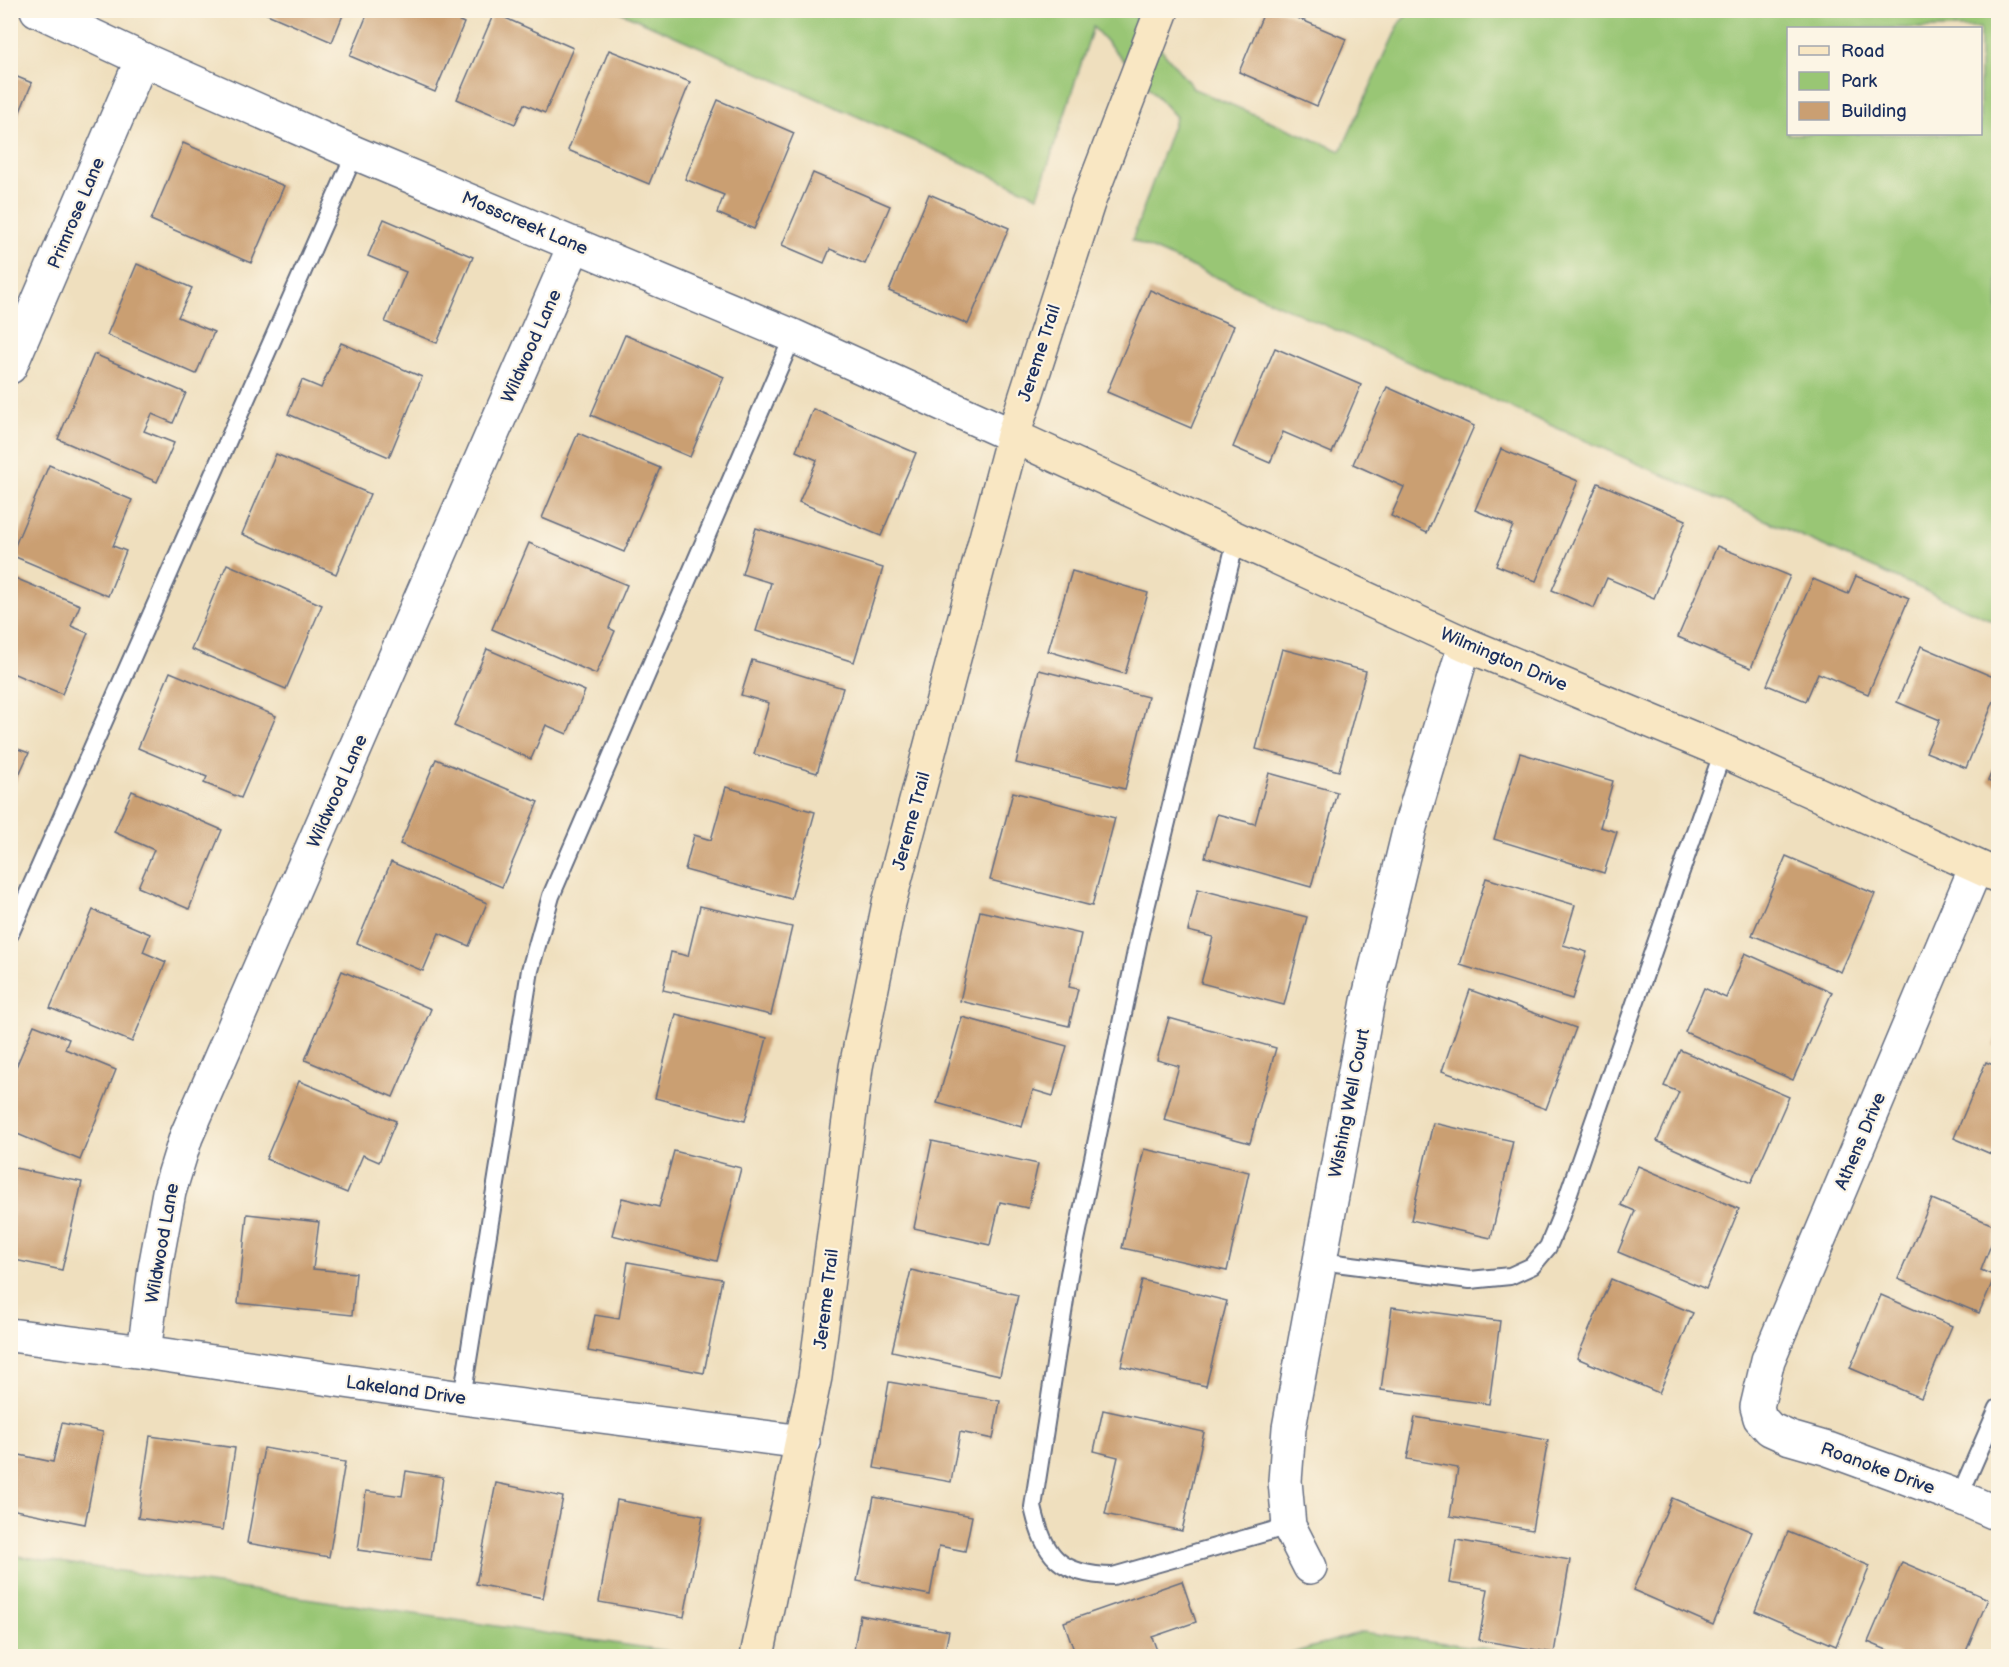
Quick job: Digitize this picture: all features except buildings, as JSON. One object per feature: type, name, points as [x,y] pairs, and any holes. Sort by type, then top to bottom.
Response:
[{"type":"street","name":"Mosscreek Lane","points":[[37,10],[355,153],[793,336],[1013,436]]},
{"type":"street","name":"Jereme Trail","points":[[757,1656],[816,1377],[856,1067],[889,903],[1013,436],[1088,203],[1162,10]]},
{"type":"street","name":"Primrose Lane","points":[[10,367],[142,59]]},
{"type":"street","name":"Wildwood Lane","points":[[144,1352],[155,1268],[169,1192],[186,1137],[575,244]]},
{"type":"street","name":"Wilmington Drive","points":[[1013,436],[1465,644],[1723,751],[1987,871]]},
{"type":"street","name":"Wishing Well Court","points":[[1310,1567],[1289,1526],[1284,1481],[1289,1428],[1368,1001],[1410,827],[1465,644]]},
{"type":"street","name":"Athens Drive","points":[[1760,1418],[1758,1407],[1768,1360],[1987,871]]},
{"type":"street","name":"Lakeland Drive","points":[[10,1335],[462,1398],[803,1442]]},
{"type":"street","name":"Roanoke Drive","points":[[1760,1418],[1770,1429],[1790,1438],[1828,1449],[1959,1497],[1998,1514]]},
{"type":"lane","points":[[10,934],[355,153]]},
{"type":"lane","points":[[462,1398],[530,970],[551,896],[793,336]]},
{"type":"lane","points":[[1236,540],[1137,943],[1069,1274],[1034,1507],[1038,1529],[1047,1550],[1061,1563],[1096,1575],[1113,1576],[1289,1526]]},
{"type":"lane","points":[[1320,1261],[1470,1280],[1509,1276],[1532,1266],[1548,1247],[1723,751]]},
{"type":"lane","points":[[1959,1497],[1998,1408]]},
{"type":"green space","points":[[618,11],[1130,11],[1194,89],[1341,151],[1400,22],[1411,11],[1998,11],[1998,623],[1132,240],[1176,117],[1093,27],[1038,196]]},
{"type":"green space","points":[[11,1555],[702,1656],[11,1656]]},
{"type":"green space","points":[[1362,1632],[1541,1656],[1283,1656]]}]
